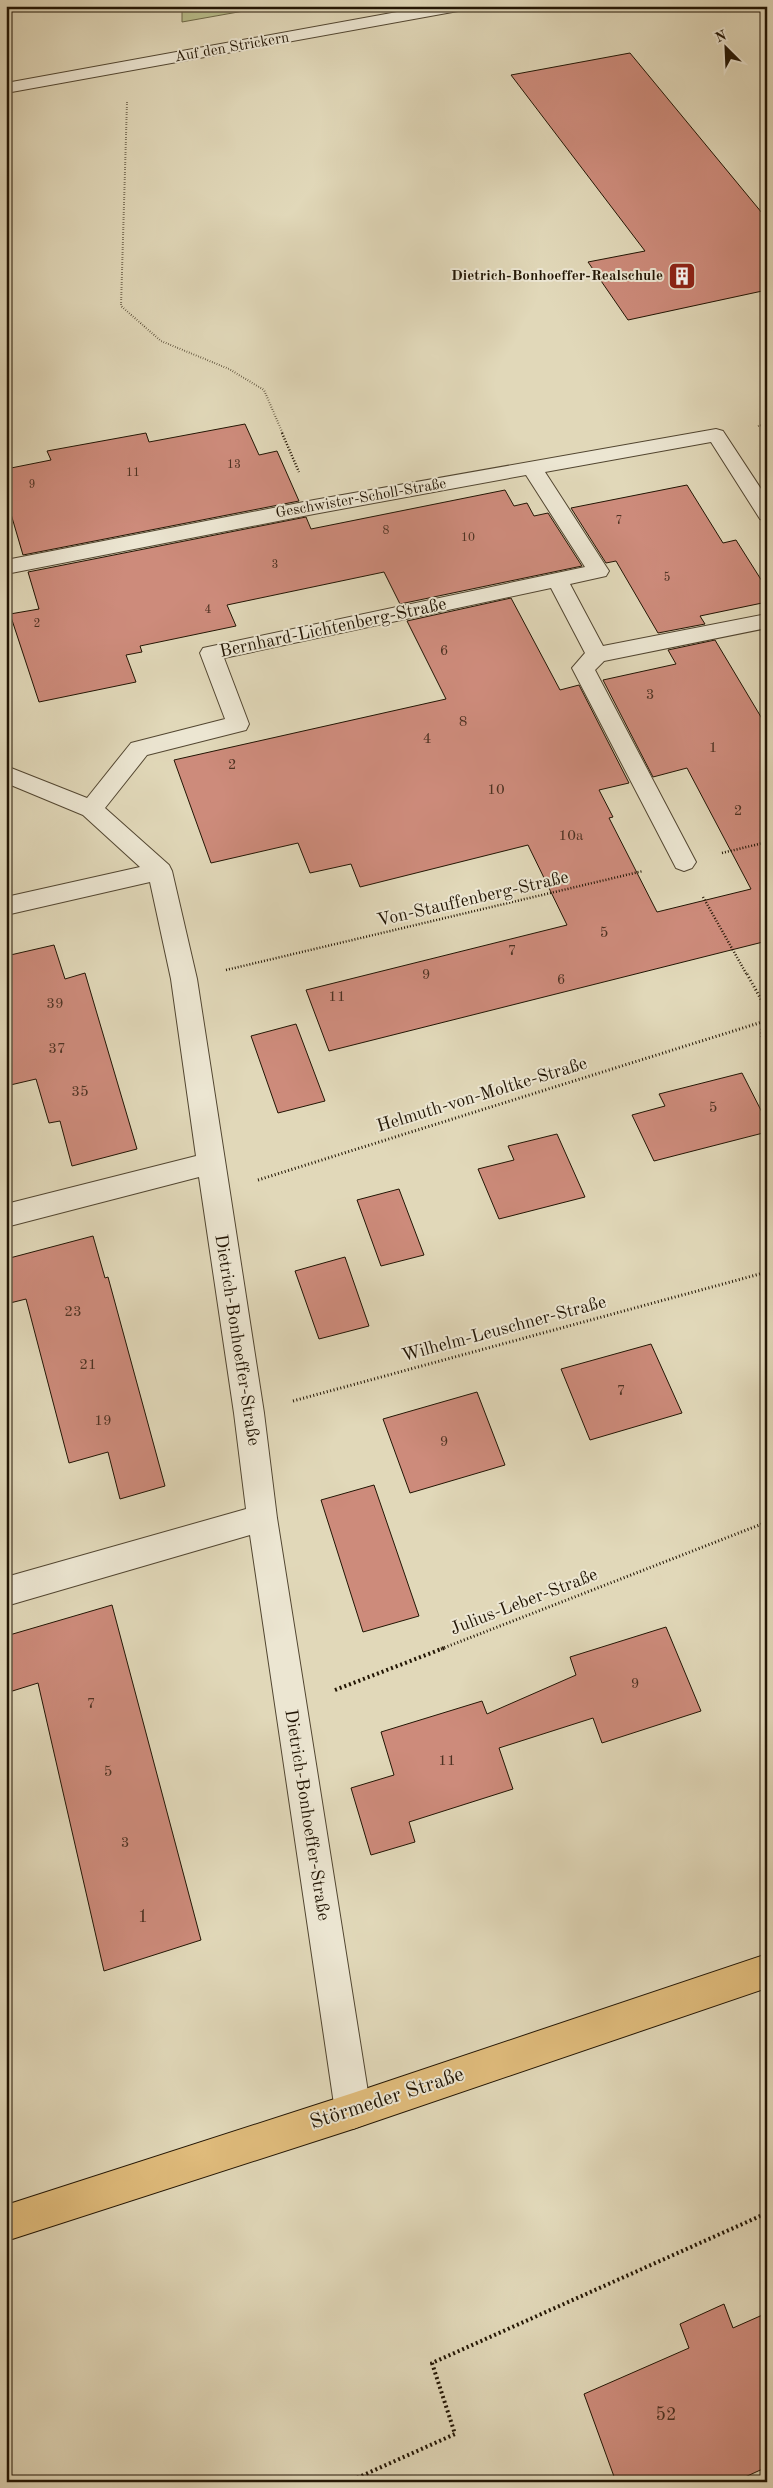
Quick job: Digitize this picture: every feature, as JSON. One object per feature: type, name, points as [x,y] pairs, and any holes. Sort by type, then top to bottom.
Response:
[{"type":"main road","name":"Störmeder Straße","points":[[6,2223],[353,2111],[767,1971]]},
{"type":"street","name":"Auf den Strickern","points":[[6,88],[458,6]]},
{"type":"street","name":"Geschwister-Scholl-Straße","points":[[6,568],[314,507],[716,435],[767,514]]},
{"type":"street","name":"Bernhard-Lichtenberg-Straße","points":[[91,809],[139,749],[238,724],[211,653],[598,571],[532,468]]},
{"type":"street","points":[[557,580],[597,655]]},
{"type":"street","points":[[684,862],[583,668],[597,655],[767,621]]},
{"type":"street","points":[[6,774],[91,809],[160,871]]},
{"type":"street","points":[[6,906],[160,871]]},
{"type":"street","name":"Dietrich-Bonhoeffer-Straße","points":[[160,871],[184,980],[249,1413],[262,1518],[353,2111]]},
{"type":"street","points":[[6,1216],[210,1163]]},
{"type":"street","points":[[6,1592],[262,1518]]},
{"type":"path","points":[[128,67],[121,306],[161,341],[230,369],[264,390],[314,507]]},
{"type":"path","name":"Von-Stauffenberg-Straße","points":[[184,980],[767,842]]},
{"type":"path","points":[[684,862],[767,1010]]},
{"type":"path","points":[[767,1016],[762,1022],[761,1042],[767,1053]]},
{"type":"path","points":[[762,1022],[767,1025]]},
{"type":"path","name":"Helmuth-von-Moltke-Straße","points":[[210,1163],[244,1184],[762,1022]]},
{"type":"path","name":"Wilhelm-Leuschner-Straße","points":[[249,1413],[767,1272]]},
{"type":"path","name":"Julius-Leber-Straße","points":[[291,1707],[767,1522]]},
{"type":"path","points":[[348,2482],[455,2434],[432,2363],[767,2213]]},
{"type":"green space","points":[[182,6],[272,6],[182,22]]},
{"type":"building","points":[[630,53],[767,219],[767,290],[628,320],[588,262],[645,251],[511,75]]},
{"type":"building","points":[[245,424],[259,455],[277,451],[299,501],[23,555],[6,497],[6,469],[51,460],[47,451],[146,433],[149,442]]},
{"type":"building","points":[[687,485],[723,543],[736,540],[767,589],[767,602],[700,616],[705,624],[658,633],[616,561],[606,563],[571,508]]},
{"type":"building","points":[[505,490],[514,506],[527,503],[534,516],[548,513],[582,566],[400,604],[384,572],[227,605],[236,626],[140,646],[142,652],[126,655],[136,682],[39,702],[10,614],[39,609],[28,572],[306,517],[311,529]]},
{"type":"building","points":[[511,598],[560,690],[579,685],[629,783],[599,790],[613,817],[609,818],[657,912],[751,889],[687,768],[653,777],[603,680],[676,664],[668,650],[715,640],[767,727],[767,941],[329,1051],[306,990],[567,925],[528,845],[360,887],[351,864],[310,873],[298,843],[211,863],[174,760],[446,699],[407,621]]},
{"type":"building","points":[[54,945],[65,979],[85,973],[137,1149],[72,1166],[60,1121],[49,1123],[36,1079],[6,1086],[6,956]]},
{"type":"building","points":[[296,1024],[325,1101],[278,1113],[251,1036]]},
{"type":"building","points":[[742,1073],[767,1122],[767,1132],[654,1161],[632,1115],[665,1106],[659,1094]]},
{"type":"building","points":[[557,1134],[585,1197],[499,1219],[478,1169],[514,1160],[508,1146]]},
{"type":"building","points":[[399,1189],[424,1255],[381,1266],[357,1200]]},
{"type":"building","points":[[93,1236],[105,1278],[108,1277],[165,1486],[120,1499],[108,1452],[69,1463],[26,1299],[6,1304],[6,1259]]},
{"type":"building","points":[[345,1257],[369,1326],[319,1339],[295,1271]]},
{"type":"building","points":[[651,1344],[682,1413],[590,1440],[561,1369]]},
{"type":"building","points":[[477,1392],[505,1465],[410,1493],[383,1419]]},
{"type":"building","points":[[374,1485],[419,1616],[363,1632],[321,1500]]},
{"type":"building","points":[[112,1605],[201,1940],[104,1971],[38,1683],[6,1693],[6,1636]]},
{"type":"building","points":[[666,1627],[701,1711],[602,1743],[593,1718],[499,1748],[513,1789],[409,1822],[415,1842],[371,1855],[351,1788],[394,1775],[381,1732],[482,1701],[487,1714],[576,1675],[570,1657]]},
{"type":"building","points":[[724,2304],[733,2328],[767,2313],[767,2467],[734,2482],[616,2482],[584,2394],[689,2348],[680,2324]]},
{"type":"place","name":"Dietrich-Bonhoeffer-Realschule","points":[[682,276]]}]
